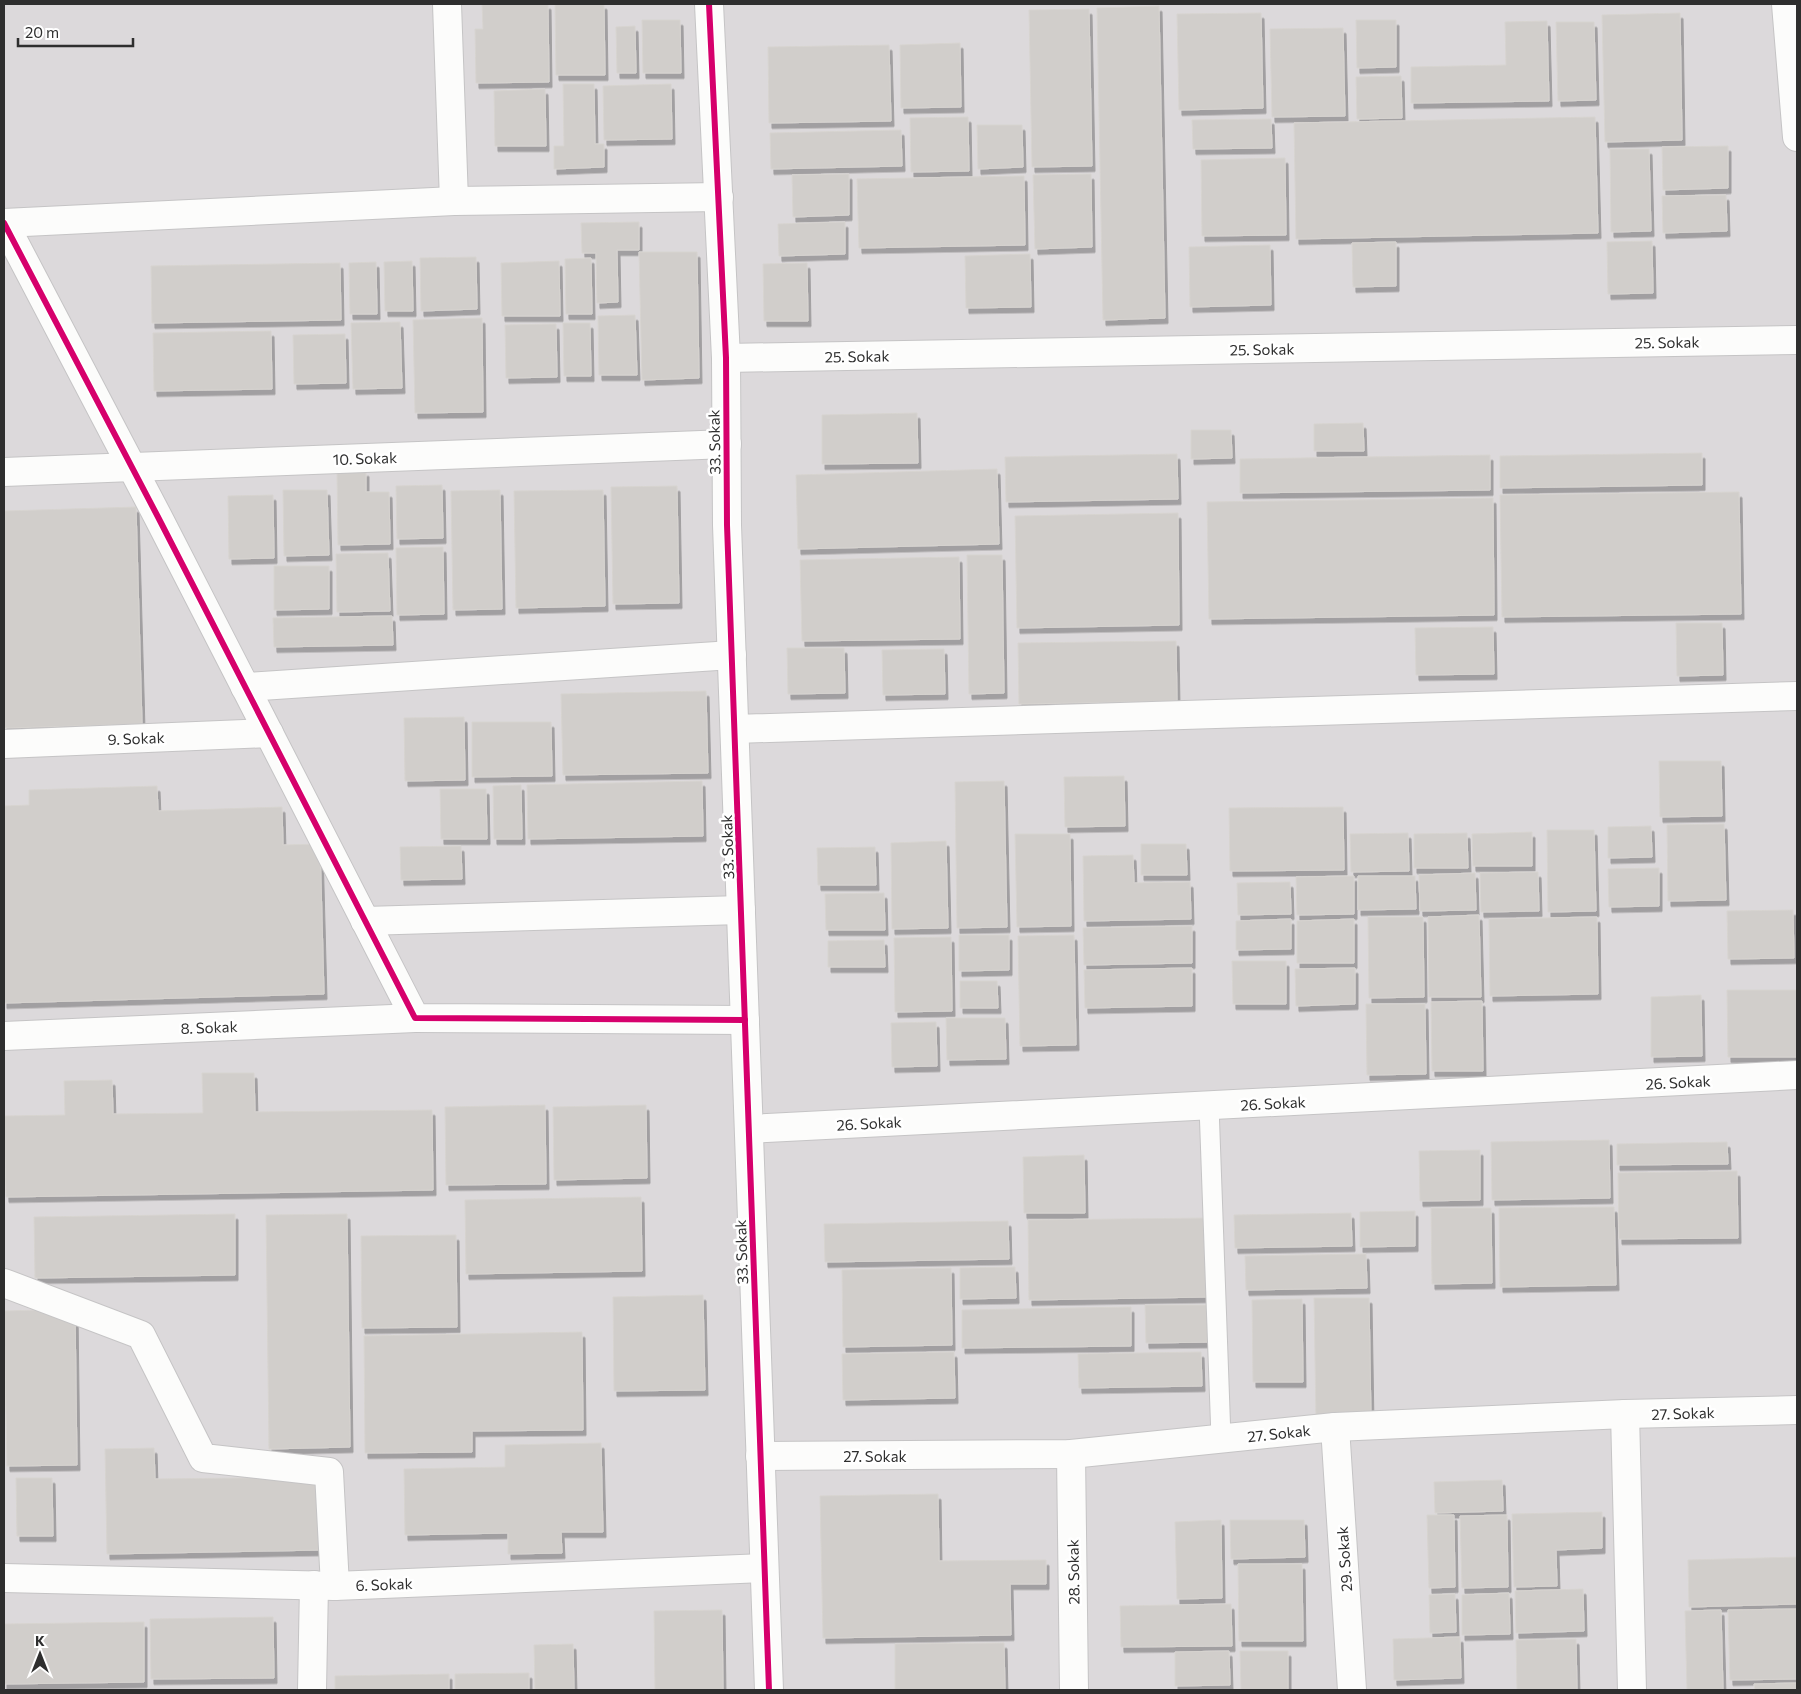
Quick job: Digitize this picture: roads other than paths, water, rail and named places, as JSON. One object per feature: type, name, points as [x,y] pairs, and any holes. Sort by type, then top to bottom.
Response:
[{"type":"street","points":[[446,4],[454,201]]},
{"type":"street","name":"33. Sokak","points":[[709,4],[726,358],[727,525],[769,1690]]},
{"type":"street","points":[[1786,4],[1797,137]]},
{"type":"street","points":[[415,1018],[4,223],[454,201],[719,197]]},
{"type":"street","name":"25. Sokak","points":[[726,358],[1797,340]]},
{"type":"street","name":"10. Sokak","points":[[4,472],[727,444]]},
{"type":"street","points":[[245,686],[732,655]]},
{"type":"street","points":[[735,729],[1797,696]]},
{"type":"street","name":"9. Sokak","points":[[4,744],[269,733]]},
{"type":"street","points":[[365,921],[741,910]]},
{"type":"street","name":"8. Sokak","points":[[4,1036],[415,1018],[745,1020]]},
{"type":"street","name":"26. Sokak","points":[[749,1129],[1797,1075]]},
{"type":"street","points":[[4,1283],[141,1335],[203,1458],[329,1472],[325,1585],[312,1690]]},
{"type":"street","name":"27. Sokak","points":[[760,1456],[1071,1454],[1335,1427],[1625,1414],[1797,1410]]},
{"type":"street","points":[[1625,1414],[1632,1690]]},
{"type":"street","name":"29. Sokak","points":[[1335,1427],[1352,1690]]},
{"type":"street","name":"28. Sokak","points":[[1071,1454],[1074,1690]]},
{"type":"street","name":"6. Sokak","points":[[4,1578],[325,1585],[764,1568]]},
{"type":"lane","points":[[1209,1106],[1221,1438]]}]
